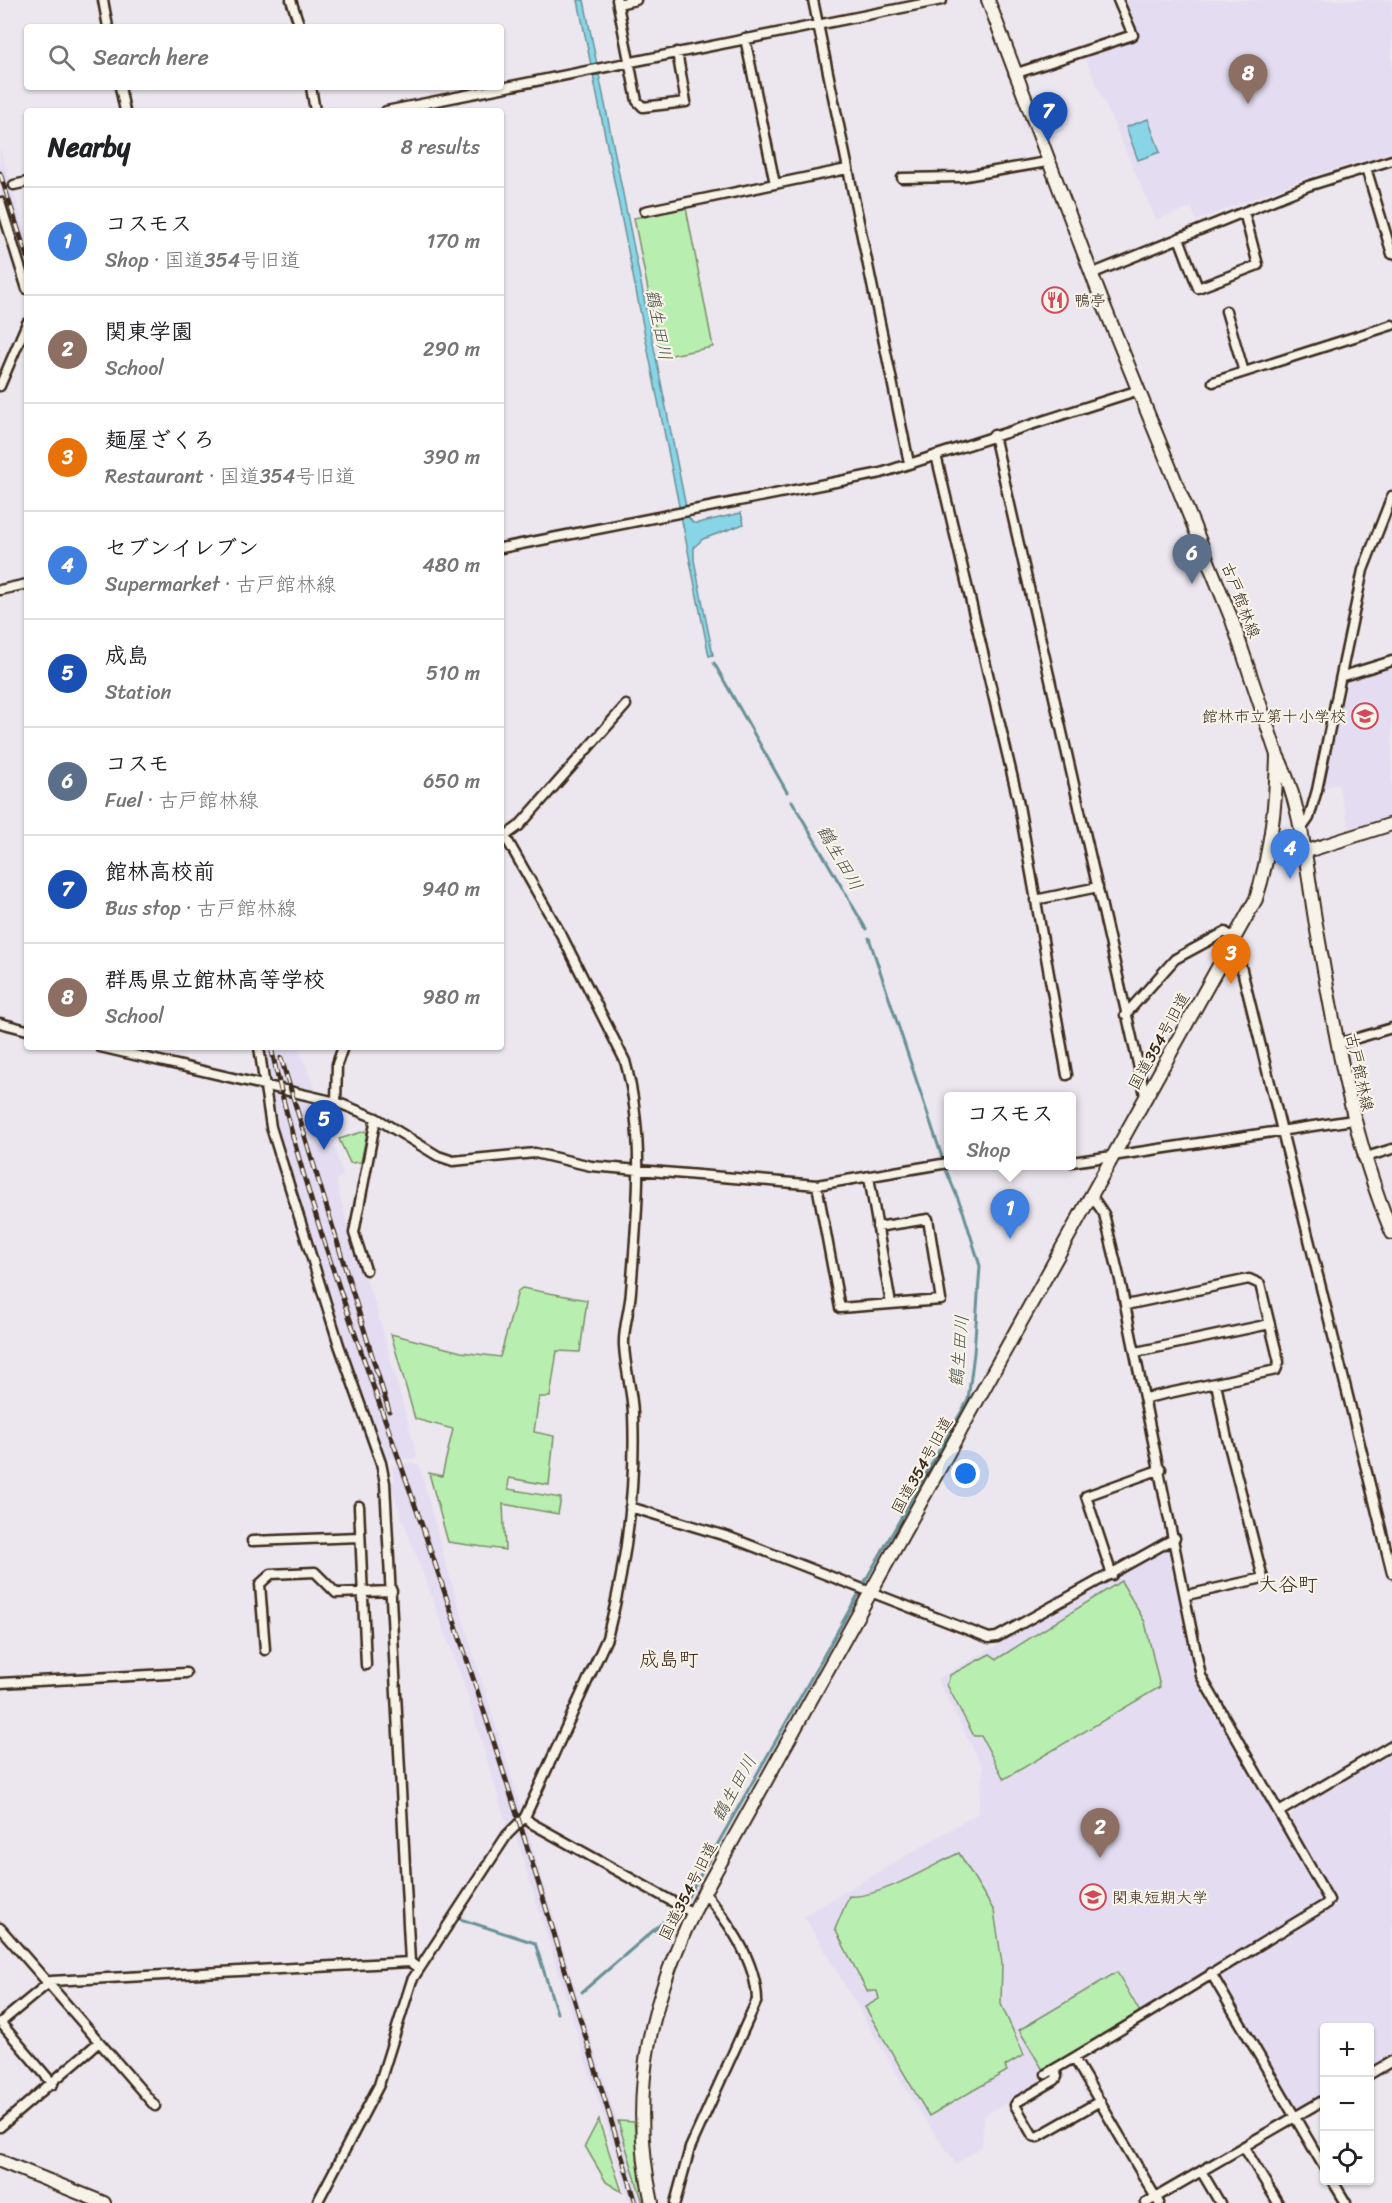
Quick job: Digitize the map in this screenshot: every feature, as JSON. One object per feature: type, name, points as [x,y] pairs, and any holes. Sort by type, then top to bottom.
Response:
[{"type":"street","points":[[103,0],[107,24]]},
{"type":"street","points":[[291,0],[299,24]]},
{"type":"street","points":[[636,0],[617,2],[637,101],[643,107],[686,102],[677,52]]},
{"type":"street","points":[[813,0],[846,169],[909,464]]},
{"type":"street","points":[[504,87],[942,0]]},
{"type":"street","name":"古戸館林線","points":[[988,0],[1047,162],[1232,620],[1277,755],[1286,772],[1300,831],[1337,1044],[1353,1120],[1363,1158],[1392,1233]]},
{"type":"street","points":[[1014,74],[1132,35],[1118,0]]},
{"type":"street","points":[[745,38],[775,184]]},
{"type":"street","points":[[121,90],[124,108]]},
{"type":"street","points":[[312,90],[314,108]]},
{"type":"street","points":[[401,108],[490,90]]},
{"type":"street","points":[[1091,273],[1308,186],[1392,160]]},
{"type":"street","points":[[902,178],[960,177],[1047,162]]},
{"type":"street","points":[[1366,168],[1392,254]]},
{"type":"street","points":[[645,211],[846,169]]},
{"type":"street","points":[[14,184],[24,182]]},
{"type":"street","points":[[0,202],[24,279]]},
{"type":"street","points":[[1179,238],[1198,288],[1258,265],[1244,212]]},
{"type":"street","points":[[1226,311],[1244,372]]},
{"type":"street","points":[[1213,382],[1392,326]]},
{"type":"street","points":[[0,386],[24,330]]},
{"type":"street","points":[[504,547],[684,510],[881,473],[1138,390]]},
{"type":"street","points":[[994,435],[1146,1099]]},
{"type":"street","points":[[936,455],[1018,800],[1067,1075]]},
{"type":"street","points":[[1300,831],[1309,818],[1317,790],[1343,676],[1363,570],[1392,496]]},
{"type":"street","points":[[0,590],[24,585]]},
{"type":"street","points":[[1343,676],[1392,661]]},
{"type":"street","points":[[504,832],[519,826],[626,705]]},
{"type":"street","name":"国道354号旧道","points":[[652,2203],[641,2138],[642,2104],[649,2039],[664,1979],[704,1892],[1256,899],[1268,857],[1274,819],[1277,755]]},
{"type":"street","points":[[1304,852],[1392,824]]},
{"type":"street","points":[[317,2203],[379,2085],[408,1990],[418,1968],[507,1835],[525,1817],[607,1638],[614,1611],[630,1507],[633,1412],[624,1344],[630,1303],[640,1171],[629,1077],[625,1061],[563,938],[504,834]]},
{"type":"street","points":[[1035,900],[1098,887]]},
{"type":"street","points":[[1125,1015],[1175,959],[1225,932],[1234,938],[1284,1131],[1392,1573]]},
{"type":"street","points":[[0,1023],[24,1029]]},
{"type":"street","points":[[1337,1044],[1392,1028]]},
{"type":"street","points":[[112,1050],[336,1102],[376,1118],[438,1156],[453,1161],[535,1153],[591,1166],[817,1185],[944,1164]]},
{"type":"street","points":[[259,1050],[269,1120],[339,1345],[381,1463],[388,1505],[410,1962]]},
{"type":"street","points":[[336,1102],[337,1064],[342,1050]]},
{"type":"street","points":[[366,1270],[354,1233],[376,1118]]},
{"type":"street","points":[[1076,1161],[1353,1120]]},
{"type":"street","points":[[1363,1158],[1392,1149]]},
{"type":"street","points":[[869,1177],[891,1304]]},
{"type":"street","points":[[817,1185],[840,1308],[941,1300],[928,1219],[877,1227]]},
{"type":"street","points":[[1046,2074],[1181,1995],[1211,1973],[1328,1902],[1328,1896],[1202,1676],[1126,1305],[1104,1214],[1092,1196]]},
{"type":"street","points":[[1126,1305],[1249,1280],[1260,1284],[1279,1362],[1276,1371],[1146,1398]]},
{"type":"street","points":[[1136,1352],[1270,1324]]},
{"type":"street","points":[[1187,1595],[1263,1578],[1226,1434],[1216,1383]]},
{"type":"street","points":[[1112,1575],[1086,1496],[1161,1469]]},
{"type":"street","points":[[359,1506],[366,1665]]},
{"type":"street","points":[[630,1507],[729,1537],[989,1638],[997,1637],[1175,1538]]},
{"type":"street","points":[[252,1541],[360,1537]]},
{"type":"street","points":[[266,1650],[261,1584],[272,1574],[315,1572],[336,1593],[392,1591]]},
{"type":"street","points":[[0,1683],[186,1673]]},
{"type":"street","points":[[1279,1812],[1392,1745]]},
{"type":"street","points":[[525,1817],[531,1823],[693,1913]]},
{"type":"street","points":[[675,2203],[690,2148],[757,2000],[756,1983],[738,1941],[728,1923],[704,1892]]},
{"type":"street","points":[[0,1928],[155,2106]]},
{"type":"street","points":[[53,2084],[0,2023],[47,1983],[410,1962],[418,1968]]},
{"type":"street","points":[[1211,1973],[1320,2160]]},
{"type":"street","points":[[2,2123],[53,2084],[99,2042]]},
{"type":"street","points":[[1074,2058],[1158,2200]]},
{"type":"street","points":[[1374,2072],[1392,2061]]},
{"type":"street","points":[[1055,2069],[1057,2077],[1055,2080],[1017,2102],[1016,2105],[1033,2136],[1037,2137],[1100,2101]]},
{"type":"street","points":[[1146,2203],[1158,2200],[1201,2171],[1320,2102]]},
{"type":"street","points":[[1244,2146],[1278,2203]]},
{"type":"street","points":[[0,2161],[104,2203]]},
{"type":"street","points":[[1201,2171],[1220,2203]]},
{"type":"street","points":[[1335,2185],[1346,2203]]},
{"type":"shaded area","points":[[1122,0],[1392,0],[1392,152],[1302,179],[1196,221],[1192,207],[1156,220],[1084,56],[1138,37]]},
{"type":"shaded area","points":[[0,149],[10,182],[2,185],[0,185]]},
{"type":"shaded area","points":[[12,189],[24,226],[24,263],[1,191]]},
{"type":"shaded area","name":"館林市立第十小学校","points":[[1392,665],[1392,816],[1350,830],[1338,784],[1322,788],[1348,678]]},
{"type":"shaded area","points":[[299,1050],[318,1095],[269,1084],[262,1051]]},
{"type":"shaded area","points":[[272,1092],[333,1106],[331,1133],[343,1176],[336,1180],[352,1242],[375,1303],[417,1456],[414,1459],[383,1459],[343,1348],[274,1127],[270,1094]]},
{"type":"shaded area","points":[[406,1463],[419,1464],[447,1568],[520,1804],[522,1812],[520,1819],[507,1827],[465,1687],[389,1482],[395,1480],[391,1466]]},
{"type":"shaded area","points":[[1169,1548],[1195,1676],[1200,1689],[1323,1902],[1212,1968],[1181,1992],[1038,2073],[1043,2082],[984,2116],[982,2147],[956,2164],[919,2111],[804,1916],[978,1813],[983,1768],[937,1679]]},
{"type":"shaded area","points":[[1392,1753],[1392,2057],[1374,2068],[1374,2023],[1320,2023],[1320,2098],[1298,2112],[1294,2111],[1217,1973],[1333,1902],[1332,1894],[1291,1820],[1293,1810]]},
{"type":"shaded area","points":[[526,1825],[643,2203],[630,2203],[515,1833]]},
{"type":"green space","points":[[686,208],[713,347],[661,357],[634,218]]},
{"type":"green space","points":[[365,1131],[367,1133],[361,1162],[350,1163],[339,1139]]},
{"type":"green space","points":[[522,1288],[587,1300],[580,1352],[557,1351],[550,1397],[539,1397],[534,1432],[554,1436],[549,1485],[509,1478],[508,1489],[561,1498],[558,1514],[503,1504],[505,1550],[448,1542],[429,1473],[442,1476],[453,1429],[415,1419],[391,1334],[461,1352],[500,1357],[518,1291]]},
{"type":"green space","points":[[1121,1581],[1145,1622],[1160,1687],[1004,1779],[981,1736],[974,1736],[947,1685],[950,1675],[990,1654],[997,1659]]},
{"type":"green space","points":[[959,1853],[994,1911],[1002,1963],[1001,2004],[1024,2055],[1005,2066],[1007,2071],[929,2116],[865,2007],[879,1999],[877,1991],[867,1991],[835,1929],[849,1896],[861,1896],[889,1887]]},
{"type":"green space","points":[[1117,1972],[1141,2014],[1043,2070],[1019,2030]]},
{"type":"green space","points":[[599,2119],[622,2192],[606,2182],[585,2146]]},
{"type":"green space","points":[[618,2121],[634,2122],[646,2203],[643,2203]]},
{"type":"water","points":[[578,0],[584,0],[688,517],[693,523],[698,523],[741,513],[744,524],[703,539],[694,547],[694,560],[713,655],[709,656]]},
{"type":"water","points":[[1148,119],[1160,152],[1138,160],[1126,127]]},
{"type":"waterway","name":"鶴生田川","points":[[714,663],[787,792]]},
{"type":"waterway","name":"鶴生田川","points":[[792,801],[866,929]]},
{"type":"waterway","name":"鶴生田川","points":[[869,938],[942,1157]]},
{"type":"waterway","name":"鶴生田川","points":[[864,1583],[968,1400],[980,1266],[963,1211],[946,1170]]},
{"type":"waterway","name":"鶴生田川","points":[[685,1902],[859,1593]]},
{"type":"waterway","name":"鶴生田川","points":[[582,1992],[676,1911]]},
{"type":"waterway","name":"鶴生田川","points":[[460,1919],[535,1943],[557,2013]]},
{"type":"railway","points":[[0,173],[24,248]]},
{"type":"railway","points":[[272,1050],[286,1111],[322,1237],[483,1709],[636,2203]]},
{"type":"railway","points":[[281,1058],[389,1411]]},
{"type":"place","name":"群馬県立館林高等学校","points":[[1248,104]]},
{"type":"place","name":"館林高校前","points":[[1048,142]]},
{"type":"place","name":"鴨亭","points":[[1055,300]]},
{"type":"place","name":"コスモ","points":[[1192,584]]},
{"type":"place","name":"館林市立第十小学校","points":[[1365,716]]},
{"type":"place","name":"セブンイレブン","points":[[1290,879]]},
{"type":"place","name":"麺屋ざくろ","points":[[1231,984]]},
{"type":"place","name":"成島","points":[[324,1150]]},
{"type":"place","name":"コスモス","points":[[1010,1239]]},
{"type":"place","name":"関東学園","points":[[1100,1858]]},
{"type":"place","name":"関東短期大学","points":[[1093,1897]]},
{"type":"district","name":"大谷町","points":[[1288,1584]]},
{"type":"district","name":"成島町","points":[[669,1659]]}]
